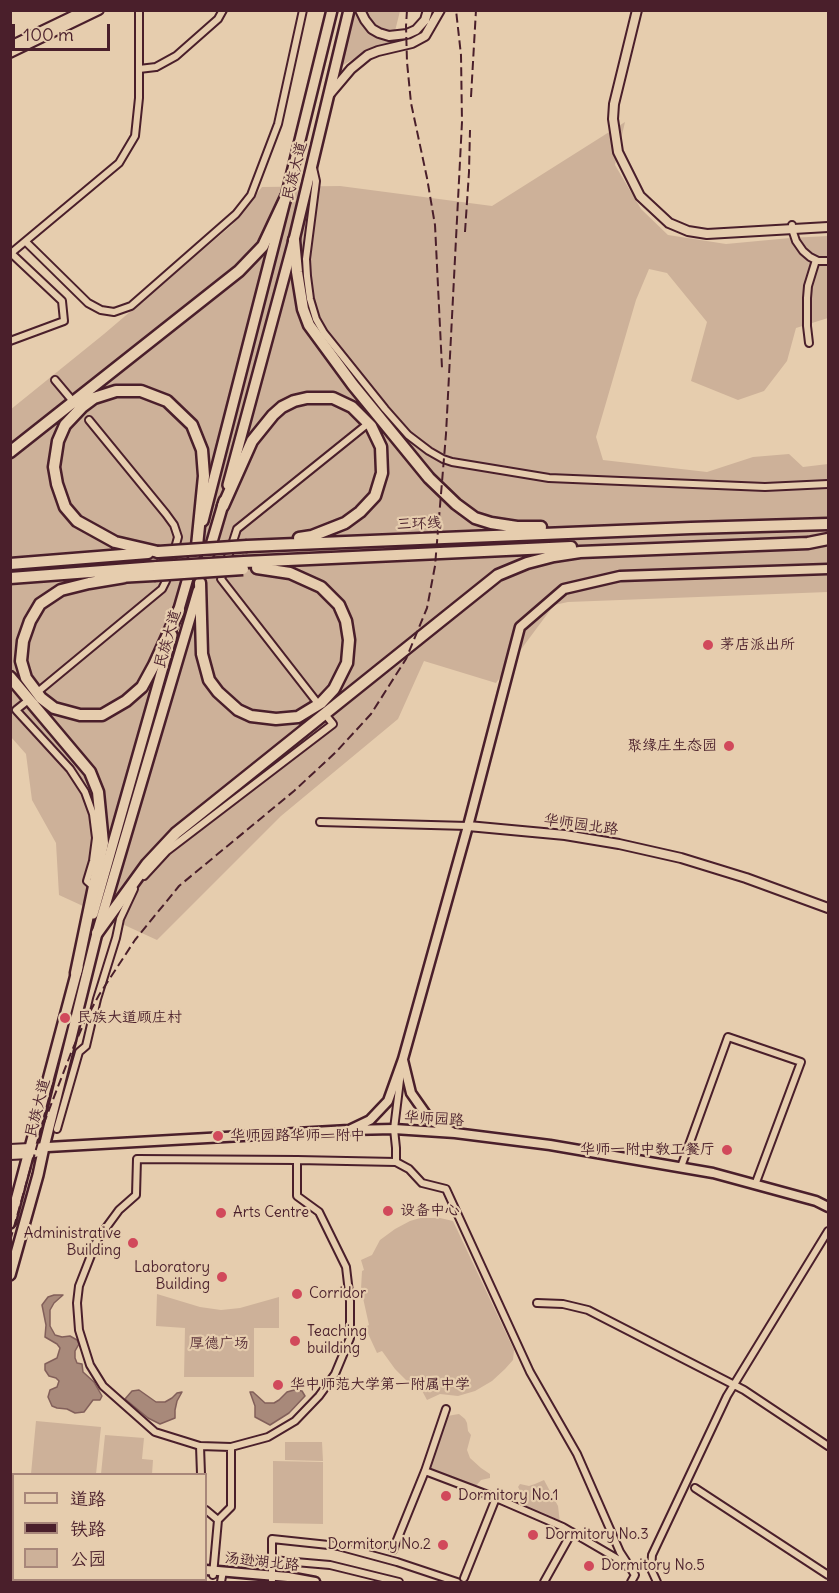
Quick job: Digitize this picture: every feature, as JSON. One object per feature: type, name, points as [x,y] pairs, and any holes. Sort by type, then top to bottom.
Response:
[{"type":"highway","points":[[10,452],[239,271],[263,246],[286,197]]},
{"type":"highway","points":[[294,240],[302,300],[309,325],[402,447],[456,504],[476,518],[491,524],[517,527],[691,528]]},
{"type":"highway","points":[[158,552],[115,542],[77,522],[65,507],[54,467],[58,441],[65,425],[94,398],[116,391],[141,391],[167,401],[192,425],[202,450],[204,476],[197,546]]},
{"type":"highway","points":[[223,506],[252,441],[264,424],[282,407],[307,398],[333,398],[352,407],[370,426],[381,447],[382,473],[375,496],[360,512],[345,523],[312,536],[247,546]]},
{"type":"highway","name":"三环线","points":[[10,564],[247,546],[828,524]]},
{"type":"highway","points":[[257,568],[808,543],[828,538]]},
{"type":"highway","name":"三环线","points":[[10,578],[828,538]]},
{"type":"highway","points":[[98,933],[147,864],[176,833],[466,600],[498,575],[527,563],[580,552]]},
{"type":"highway","points":[[200,583],[202,654],[209,680],[218,692],[238,710],[251,716],[276,719],[298,717],[321,703],[334,689],[347,663],[349,640],[346,621],[339,605],[321,587],[290,573],[244,566]]},
{"type":"highway","points":[[155,571],[61,590],[40,604],[30,621],[23,641],[21,661],[26,678],[41,698],[54,708],[80,715],[102,715],[126,701],[142,687],[179,610]]},
{"type":"highway","points":[[10,585],[125,577]]},
{"type":"highway","points":[[10,677],[90,772],[98,792],[103,843],[76,973]]},
{"type":"main road","name":"民族大道","points":[[10,1223],[76,973],[197,546],[332,10]]},
{"type":"main road","name":"民族大道","points":[[10,1275],[38,1175],[98,933],[223,506],[294,240],[349,10]]},
{"type":"main road","points":[[349,1130],[370,1120],[388,1101],[403,1059],[468,826],[520,627],[564,588],[620,576],[828,569]]},
{"type":"main road","points":[[403,1059],[411,1094],[430,1120],[455,1133]]},
{"type":"main road","name":"华师园路","points":[[30,1151],[218,1136],[349,1130],[394,1129],[455,1133],[550,1145],[713,1173],[816,1201],[828,1207]]},
{"type":"main road","name":"汤逊湖北路","points":[[209,1572],[222,1576],[288,1577],[315,1582]]},
{"type":"main road","name":"汤逊湖北路","points":[[272,1578],[293,1582]]},
{"type":"street","points":[[10,46],[85,10]]},
{"type":"street","points":[[10,53],[99,10]]},
{"type":"street","points":[[10,341],[64,321],[62,301],[11,254],[119,163],[135,136],[139,98],[139,10]]},
{"type":"street","points":[[139,69],[156,67],[176,56],[218,19],[223,10]]},
{"type":"street","points":[[26,242],[88,303],[101,310],[114,312],[131,306],[237,214],[251,195],[278,124],[303,10]]},
{"type":"street","points":[[360,10],[372,29],[389,36],[398,36],[416,30],[425,20],[428,10]]},
{"type":"street","points":[[328,97],[351,69],[368,55],[412,43],[425,36],[440,10]]},
{"type":"street","points":[[637,10],[614,104],[614,119],[618,152],[640,196],[669,223],[688,231],[707,234],[828,222]]},
{"type":"street","points":[[642,10],[619,105],[618,119],[622,151],[644,193],[672,219],[689,226],[708,229],[828,227]]},
{"type":"street","points":[[312,164],[316,181],[306,259],[310,299],[316,319],[383,411],[408,435],[442,459],[549,478],[765,487],[828,484]]},
{"type":"street","points":[[792,227],[796,241],[803,251],[816,260],[828,261]]},
{"type":"street","points":[[809,343],[808,286],[816,260]]},
{"type":"street","points":[[55,380],[71,399]]},
{"type":"street","points":[[40,690],[162,590],[178,537],[174,525],[166,514],[89,420]]},
{"type":"street","points":[[316,701],[222,579],[237,529],[365,426]]},
{"type":"street","points":[[26,702],[16,710],[70,769],[85,792],[93,814],[96,837],[93,861],[87,881],[94,888]]},
{"type":"street","points":[[57,1129],[79,1052],[86,1046],[120,919],[134,889],[167,851],[333,724],[328,718]]},
{"type":"street","name":"华师园北路","points":[[320,822],[468,826],[565,835],[620,844],[681,858],[746,878],[828,908]]},
{"type":"street","points":[[681,1167],[728,1037],[801,1062],[755,1185]]},
{"type":"street","points":[[396,1162],[394,1129],[403,1059]]},
{"type":"street","points":[[10,1149],[30,1151]]},
{"type":"street","points":[[10,1155],[30,1151]]},
{"type":"street","points":[[297,1160],[297,1196],[319,1212],[346,1267],[350,1301],[350,1338],[335,1374],[319,1396],[295,1421],[268,1437],[231,1447],[200,1446],[154,1432],[103,1386],[90,1365],[79,1330],[77,1303],[79,1287],[97,1240],[119,1210],[136,1195],[137,1159],[297,1160],[396,1162],[409,1169],[422,1183],[446,1189],[530,1372],[577,1454],[620,1552],[635,1575]]},
{"type":"street","points":[[657,1582],[651,1569],[652,1555],[733,1384],[828,1231]]},
{"type":"street","points":[[537,1303],[563,1304],[588,1310],[744,1390],[828,1446]]},
{"type":"street","points":[[393,1550],[425,1471],[446,1409]]},
{"type":"street","points":[[200,1446],[201,1473]]},
{"type":"street","points":[[209,1572],[218,1520],[231,1507],[231,1447]]},
{"type":"street","points":[[425,1471],[496,1498],[572,1532],[622,1562],[635,1575]]},
{"type":"street","points":[[695,1488],[828,1575]]},
{"type":"street","points":[[464,1578],[496,1498]]},
{"type":"street","points":[[207,1511],[218,1520]]},
{"type":"street","points":[[544,1582],[572,1532]]},
{"type":"street","points":[[272,1578],[272,1539],[338,1546],[457,1582]]},
{"type":"street","points":[[272,1560],[330,1565],[399,1582]]},
{"type":"street","points":[[631,1582],[635,1575]]},
{"type":"green space","points":[[353,11],[400,11],[392,43],[369,50],[338,68]]},
{"type":"green space","points":[[625,122],[615,165],[641,209],[668,235],[726,244],[828,236],[828,318],[796,328],[787,361],[764,391],[738,400],[691,381],[707,322],[667,273],[649,269],[636,300],[596,437],[603,460],[707,472],[753,457],[789,454],[803,467],[828,464],[828,592],[568,602],[554,605],[496,683],[424,661],[398,719],[281,816],[157,940],[59,895],[56,843],[32,800],[26,754],[11,737],[10,410],[232,225],[262,187],[340,186],[492,206]]},
{"type":"green space","points":[[420,1218],[440,1218],[453,1221],[514,1350],[513,1360],[505,1369],[492,1381],[475,1391],[458,1396],[440,1394],[427,1400],[420,1387],[406,1380],[382,1351],[377,1353],[365,1327],[369,1325],[361,1289],[362,1271],[364,1270],[361,1260],[372,1255],[380,1240],[395,1229]]},
{"type":"green space","name":"厚德广场","points":[[157,1294],[200,1307],[221,1310],[240,1308],[279,1297],[279,1328],[254,1328],[254,1377],[184,1377],[185,1328],[156,1326]]},
{"type":"green space","points":[[459,1414],[465,1419],[471,1435],[467,1450],[470,1458],[490,1474],[490,1478],[481,1480],[475,1487],[430,1468],[447,1416]]},
{"type":"green space","points":[[36,1421],[101,1427],[96,1473],[31,1473]]},
{"type":"green space","points":[[105,1435],[144,1438],[142,1459],[153,1460],[152,1473],[101,1473]]},
{"type":"green space","points":[[285,1442],[322,1442],[323,1461],[285,1460]]},
{"type":"green space","points":[[273,1461],[323,1462],[323,1524],[273,1523]]},
{"type":"green space","points":[[544,1480],[558,1506],[560,1523],[523,1506],[522,1494],[518,1487],[520,1484],[529,1486]]},
{"type":"shaded area","points":[[63,1295],[50,1310],[50,1326],[55,1335],[70,1336],[77,1340],[79,1344],[75,1351],[75,1358],[77,1363],[82,1364],[83,1372],[94,1382],[102,1396],[100,1400],[93,1400],[84,1412],[75,1413],[52,1406],[48,1397],[50,1390],[57,1387],[59,1381],[49,1376],[45,1370],[45,1364],[57,1358],[60,1348],[45,1337],[46,1325],[42,1305],[48,1297]]},
{"type":"shaded area","points":[[139,1390],[156,1402],[165,1402],[182,1392],[177,1401],[175,1418],[160,1424],[148,1418],[125,1399],[132,1391]]},
{"type":"shaded area","points":[[302,1391],[305,1396],[289,1413],[270,1425],[255,1417],[255,1406],[250,1392],[265,1403],[274,1403],[287,1392]]},
{"type":"railway","points":[[407,10],[407,62],[411,103],[435,225],[442,368]]},
{"type":"railway","points":[[10,1241],[42,1128],[71,1053],[99,995],[135,940],[179,886],[294,791],[336,752],[371,714],[406,659],[427,608],[435,566],[446,434],[462,122],[461,55],[456,10]]},
{"type":"railway","points":[[471,97],[476,10]]},
{"type":"railway","points":[[465,232],[470,130]]},
{"type":"place","name":"茅店派出所","points":[[708,645]]},
{"type":"place","name":"聚缘庄生态园","points":[[729,746]]},
{"type":"place","name":"民族大道顾庄村","points":[[65,1018]]},
{"type":"place","name":"华师园路华师一附中","points":[[218,1136]]},
{"type":"place","name":"华师一附中教工餐厅","points":[[727,1150]]},
{"type":"place","name":"设备中心","points":[[388,1211]]},
{"type":"place","name":"Arts Centre","points":[[221,1213]]},
{"type":"place","name":"Administrative Building","points":[[133,1243]]},
{"type":"place","name":"Laboratory Building","points":[[222,1277]]},
{"type":"place","name":"Corridor","points":[[297,1294]]},
{"type":"place","name":"Teaching building","points":[[295,1341]]},
{"type":"place","name":"华中师范大学第一附属中学","points":[[278,1385]]},
{"type":"place","name":"Dormitory No.1","points":[[446,1496]]},
{"type":"place","name":"Dormitory No.3","points":[[533,1535]]},
{"type":"place","name":"Dormitory No.2","points":[[443,1545]]},
{"type":"place","name":"Dormitory No.5","points":[[589,1566]]}]
